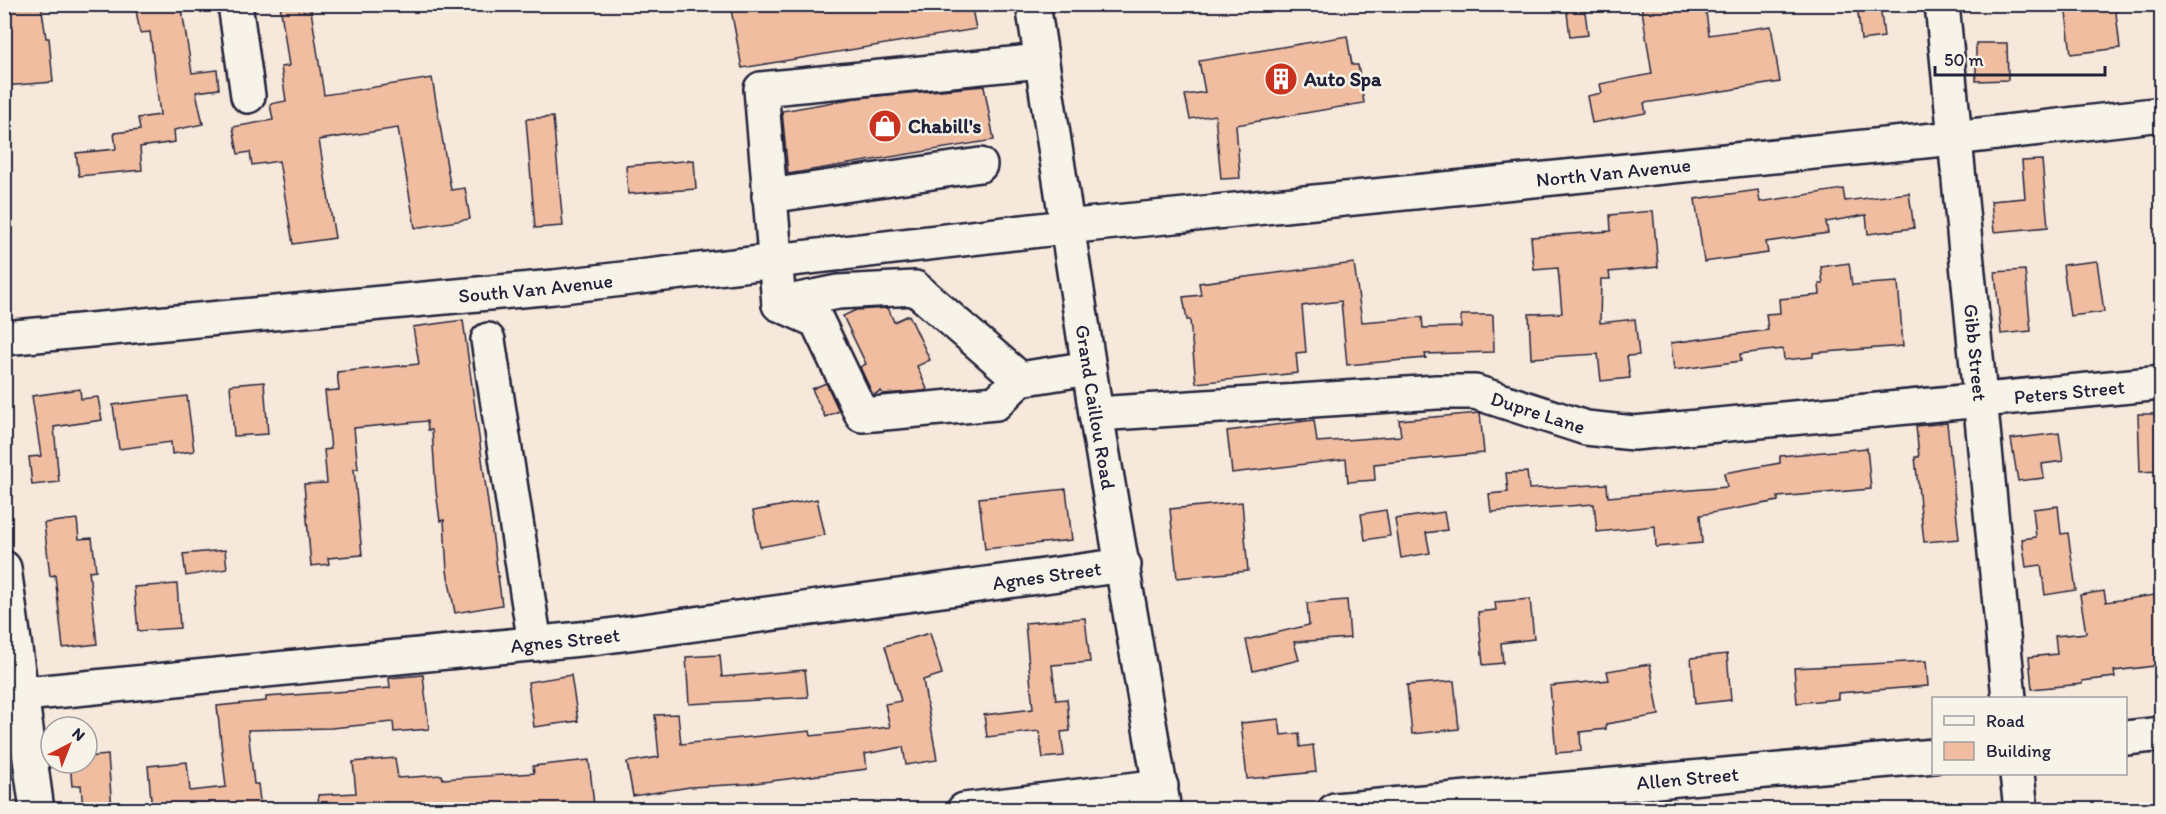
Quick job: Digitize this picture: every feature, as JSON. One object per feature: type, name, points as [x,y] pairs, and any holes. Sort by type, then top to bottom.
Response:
[{"type":"street","points":[[235,4],[248,96]]},
{"type":"street","name":"Grand Caillou Road","points":[[1033,4],[1065,227],[1163,798]]},
{"type":"street","name":"Gibb Street","points":[[1942,4],[2009,697]]},
{"type":"street","points":[[779,304],[773,260],[761,89],[1041,61]]},
{"type":"street","name":"North Van Avenue","points":[[1065,227],[1954,138],[2162,114]]},
{"type":"street","points":[[769,196],[980,165]]},
{"type":"street","name":"South Van Avenue","points":[[4,338],[554,287],[1065,227]]},
{"type":"street","points":[[779,304],[838,292],[915,288],[1020,379]]},
{"type":"street","points":[[779,304],[817,321],[862,415],[996,403],[1020,379],[1089,368]]},
{"type":"street","points":[[488,340],[535,644]]},
{"type":"street","name":"Peters Street","points":[[1979,401],[2162,383]]},
{"type":"street","name":"Dupre Lane","points":[[1096,414],[1437,392],[1475,392],[1586,428],[1634,433],[1979,401]]},
{"type":"street","name":"Agnes Street","points":[[13,696],[535,644],[1124,565]]},
{"type":"street","points":[[4,568],[13,696],[37,810]]},
{"type":"street","points":[[2127,738],[2162,734]]},
{"type":"street","name":"Allen Street","points":[[1335,810],[1932,756]]},
{"type":"street","points":[[2017,775],[2021,810]]},
{"type":"street","points":[[964,810],[1163,798]]},
{"type":"building","points":[[4,4],[41,4],[46,38],[49,38],[53,82],[4,86]]},
{"type":"building","points":[[135,4],[181,4],[192,73],[217,70],[219,89],[196,92],[203,124],[174,130],[175,142],[140,147],[142,170],[79,176],[76,153],[116,149],[114,133],[140,130],[138,118],[160,115],[150,32],[140,33]]},
{"type":"building","points":[[280,4],[310,4],[324,95],[432,78],[451,190],[465,188],[470,219],[415,228],[398,128],[319,140],[335,238],[293,244],[279,161],[252,165],[250,152],[238,154],[233,127],[273,120],[270,104],[286,101],[281,67],[289,66]]},
{"type":"building","points":[[730,4],[971,4],[976,29],[742,68]]},
{"type":"building","points":[[1566,4],[1584,4],[1588,35],[1570,37]]},
{"type":"building","points":[[1641,4],[1705,4],[1709,35],[1771,26],[1780,82],[1644,103],[1646,113],[1592,123],[1587,96],[1602,93],[1600,84],[1652,74]]},
{"type":"building","points":[[1857,4],[1880,4],[1884,37],[1861,40]]},
{"type":"building","points":[[2065,4],[2115,4],[2120,48],[2071,54]]},
{"type":"building","name":"Auto Spa","points":[[1347,36],[1352,65],[1358,65],[1364,103],[1236,125],[1240,178],[1221,179],[1215,115],[1190,119],[1185,95],[1205,92],[1199,61]]},
{"type":"building","points":[[1976,43],[2007,43],[2008,80],[1976,81]]},
{"type":"building","name":"Chabill's","points":[[984,86],[994,140],[788,174],[782,111],[856,98]]},
{"type":"building","points":[[553,117],[563,226],[535,228],[526,119]]},
{"type":"building","points":[[694,160],[696,189],[628,194],[626,166]]},
{"type":"building","points":[[2042,160],[2048,227],[1994,232],[1991,201],[2025,198],[2022,161]]},
{"type":"building","points":[[1843,189],[1845,201],[1909,193],[1914,228],[1868,234],[1866,215],[1826,222],[1828,233],[1766,242],[1768,253],[1704,262],[1695,199],[1758,190],[1760,202]]},
{"type":"building","points":[[1653,211],[1658,267],[1609,272],[1610,279],[1601,279],[1600,323],[1635,319],[1639,355],[1627,356],[1630,378],[1601,381],[1598,354],[1531,358],[1529,314],[1562,313],[1558,268],[1534,270],[1531,237],[1611,231],[1610,215]]},
{"type":"building","points":[[2097,261],[2104,312],[2070,316],[2063,265]]},
{"type":"building","points":[[1354,263],[1362,322],[1422,317],[1423,328],[1461,327],[1461,315],[1493,315],[1494,352],[1425,354],[1426,358],[1347,365],[1341,301],[1302,306],[1306,352],[1296,353],[1298,373],[1196,383],[1190,320],[1187,320],[1183,297],[1201,295],[1199,283]]},
{"type":"building","points":[[1849,263],[1852,285],[1898,282],[1903,346],[1813,353],[1813,357],[1784,360],[1783,349],[1740,354],[1741,361],[1674,370],[1671,343],[1768,330],[1766,314],[1780,313],[1779,299],[1820,295],[1819,284],[1823,284],[1821,267]]},
{"type":"building","points":[[2025,270],[2031,331],[2001,334],[1995,272]]},
{"type":"building","points":[[888,308],[894,322],[909,315],[930,360],[917,366],[927,389],[924,391],[883,394],[881,391],[873,395],[860,367],[866,364],[843,316],[856,310]]},
{"type":"building","points":[[463,320],[502,605],[455,613],[447,571],[444,520],[440,521],[436,491],[432,430],[428,430],[427,421],[354,428],[358,469],[354,469],[362,555],[328,558],[329,564],[311,566],[304,484],[327,483],[324,450],[331,449],[325,391],[339,390],[337,372],[419,364],[413,327]]},
{"type":"building","points":[[264,382],[268,434],[234,436],[230,385]]},
{"type":"building","points":[[826,383],[839,411],[825,417],[812,389]]},
{"type":"building","points":[[80,389],[81,399],[98,397],[102,420],[54,427],[59,482],[32,485],[29,457],[41,456],[32,396]]},
{"type":"building","points":[[187,396],[194,451],[172,454],[171,442],[119,449],[113,405]]},
{"type":"building","points":[[1480,413],[1484,453],[1374,464],[1375,480],[1348,482],[1346,459],[1232,473],[1227,431],[1314,420],[1317,442],[1401,436],[1399,420]]},
{"type":"building","points":[[2138,414],[2156,414],[2158,471],[2140,472]]},
{"type":"building","points":[[1947,423],[1959,539],[1924,542],[1915,457],[1919,457],[1916,426]]},
{"type":"building","points":[[2059,433],[2063,461],[2042,464],[2044,478],[2018,481],[2011,439]]},
{"type":"building","points":[[1867,448],[1871,489],[1778,497],[1778,501],[1700,515],[1702,543],[1656,547],[1655,526],[1597,532],[1594,504],[1491,512],[1489,494],[1508,492],[1506,473],[1527,472],[1529,489],[1607,484],[1608,497],[1727,487],[1724,473],[1780,463],[1780,456]]},
{"type":"building","points":[[1066,489],[1072,540],[985,549],[979,498]]},
{"type":"building","points":[[817,499],[825,535],[760,547],[753,511]]},
{"type":"building","points":[[1242,502],[1248,571],[1177,578],[1170,509]]},
{"type":"building","points":[[2058,506],[2061,534],[2068,533],[2076,590],[2045,595],[2041,565],[2026,567],[2022,539],[2036,537],[2033,509]]},
{"type":"building","points":[[1386,510],[1390,536],[1365,540],[1361,514]]},
{"type":"building","points":[[1444,512],[1447,530],[1426,533],[1430,553],[1401,558],[1395,519]]},
{"type":"building","points":[[77,519],[79,539],[92,538],[96,570],[89,571],[97,644],[63,648],[55,575],[50,576],[44,523]]},
{"type":"building","points":[[225,550],[227,569],[186,576],[183,554]]},
{"type":"building","points":[[177,584],[180,628],[138,631],[134,587]]},
{"type":"building","points":[[2104,591],[2106,602],[2162,594],[2162,665],[2114,671],[2115,677],[2082,681],[2082,684],[2032,689],[2029,657],[2057,654],[2055,636],[2086,633],[2080,595]]},
{"type":"building","points":[[1530,599],[1534,639],[1501,643],[1503,663],[1483,665],[1478,612],[1496,610],[1495,602]]},
{"type":"building","points":[[1347,600],[1350,638],[1294,642],[1299,660],[1253,671],[1246,640],[1309,625],[1307,603]]},
{"type":"building","points":[[1085,618],[1090,662],[1052,665],[1056,700],[1067,699],[1070,731],[1061,732],[1064,756],[1043,758],[1039,731],[987,737],[984,715],[1033,709],[1025,623]]},
{"type":"building","points":[[930,633],[942,674],[923,680],[937,760],[906,765],[903,747],[865,754],[867,769],[747,784],[690,787],[633,796],[627,762],[659,757],[655,715],[678,714],[681,744],[810,731],[811,736],[890,727],[885,704],[901,701],[885,646]]},
{"type":"building","points":[[1727,654],[1731,700],[1695,704],[1691,658]]},
{"type":"building","points":[[720,655],[722,677],[805,670],[808,697],[689,704],[686,657]]},
{"type":"building","points":[[1926,661],[1928,686],[1838,693],[1838,699],[1797,703],[1794,668]]},
{"type":"building","points":[[1650,664],[1659,715],[1606,724],[1606,729],[1580,732],[1581,751],[1556,753],[1550,686],[1609,680],[1607,671]]},
{"type":"building","points":[[423,675],[429,729],[394,732],[393,722],[331,728],[248,730],[254,784],[258,784],[261,810],[152,810],[148,766],[187,762],[190,791],[226,787],[217,706],[266,701],[266,697],[390,688],[389,678]]},
{"type":"building","points":[[571,675],[578,721],[534,727],[528,682]]},
{"type":"building","points":[[1454,681],[1459,729],[1412,734],[1407,685]]},
{"type":"building","points":[[1279,719],[1281,735],[1299,733],[1300,747],[1313,745],[1316,772],[1247,779],[1241,723]]},
{"type":"building","points":[[108,755],[112,810],[83,810],[81,785],[72,786],[71,775],[99,775],[99,756]]},
{"type":"building","points":[[395,758],[398,778],[442,775],[443,779],[534,773],[533,766],[589,760],[594,805],[564,810],[319,810],[318,795],[356,793],[353,762]]},
{"type":"place","name":"Auto Spa","points":[[1281,79]]},
{"type":"place","name":"Chabill's","points":[[885,126]]}]
